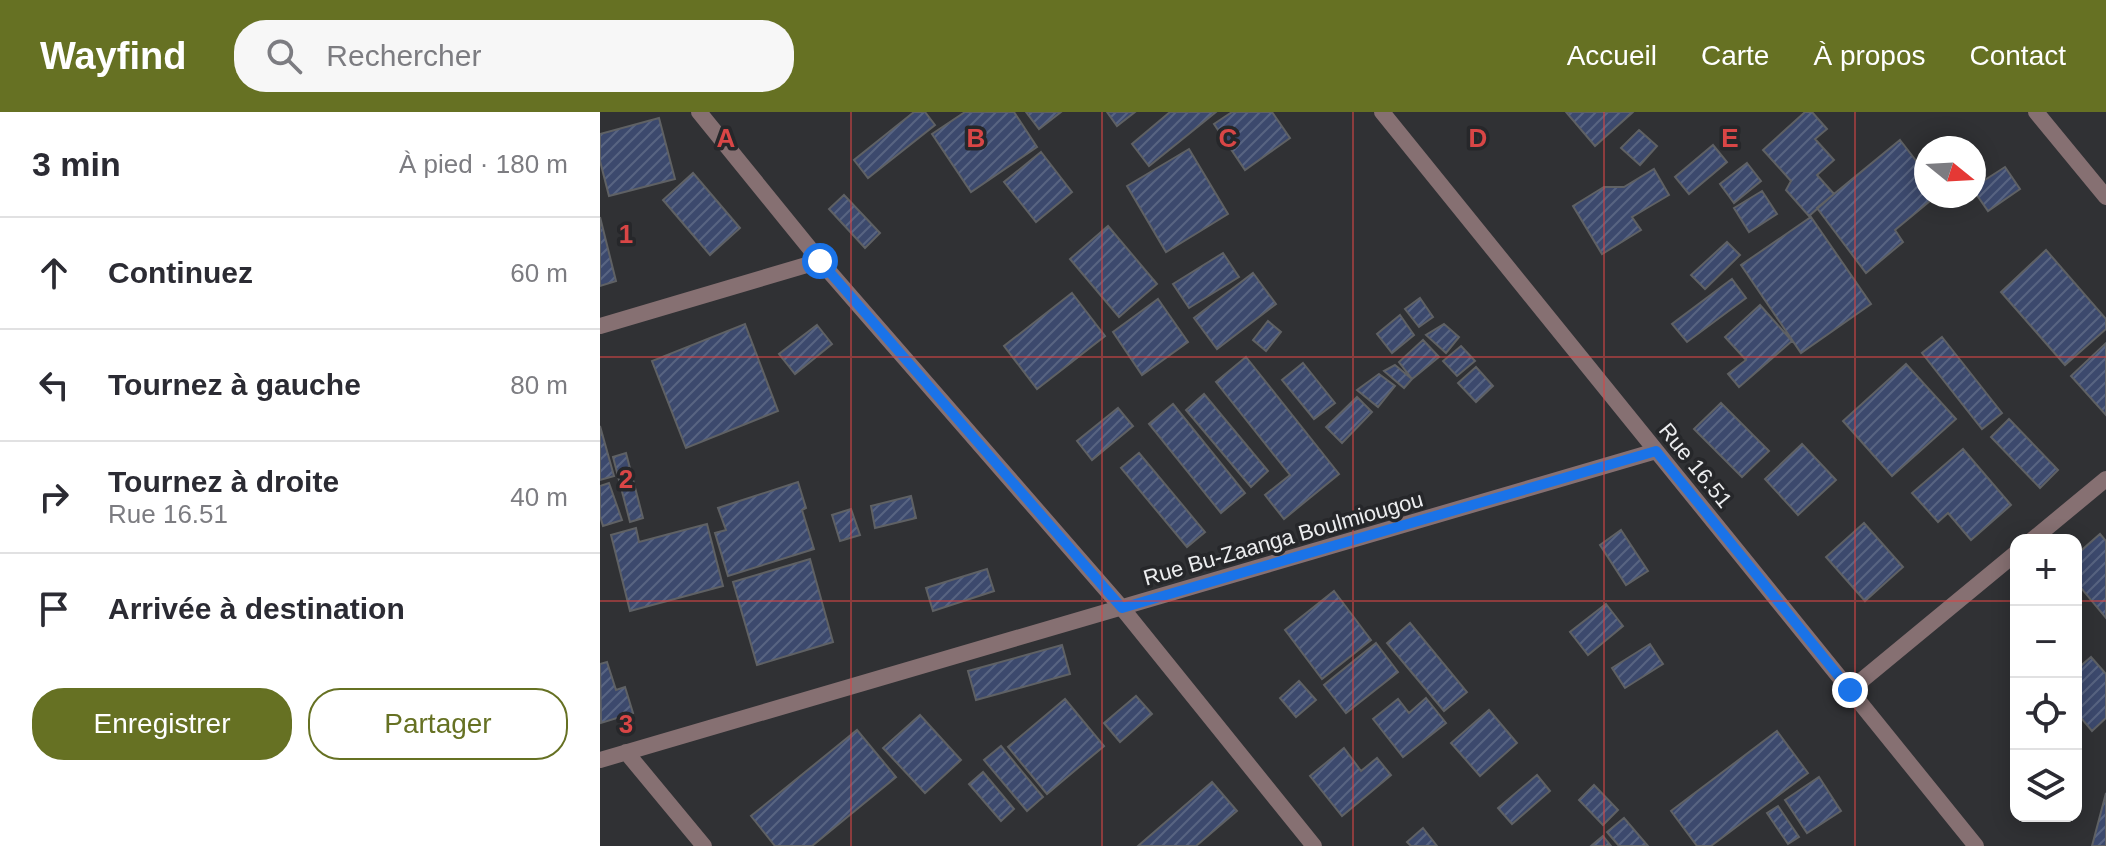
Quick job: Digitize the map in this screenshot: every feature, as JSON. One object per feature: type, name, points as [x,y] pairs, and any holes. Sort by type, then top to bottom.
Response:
[{"type":"street","points":[[699,112],[820,261],[1122,608],[1314,846]]},
{"type":"street","name":"Rue 16.51","points":[[1382,112],[1976,846]]},
{"type":"street","points":[[2036,112],[2106,197]]},
{"type":"street","points":[[600,326],[820,261]]},
{"type":"street","name":"Rue Bu-Zaanga Boulmiougou","points":[[600,760],[1656,451]]},
{"type":"street","points":[[2039,534],[2106,479]]},
{"type":"street","points":[[1850,690],[2010,558]]},
{"type":"street","points":[[626,752],[704,846]]},
{"type":"building","points":[[914,112],[925,112],[935,125],[868,178],[854,160]]},
{"type":"building","points":[[965,112],[1014,112],[1037,147],[971,192],[932,134]]},
{"type":"building","points":[[1026,112],[1061,112],[1039,129]]},
{"type":"building","points":[[1107,112],[1135,112],[1117,126]]},
{"type":"building","points":[[1170,112],[1216,112],[1149,166],[1132,144]]},
{"type":"building","points":[[1232,112],[1272,112],[1290,138],[1245,170],[1214,124]]},
{"type":"building","points":[[1566,112],[1633,112],[1595,146]]},
{"type":"building","points":[[1805,112],[1812,112],[1827,129],[1815,139],[1834,160],[1817,175],[1834,194],[1809,216],[1786,190],[1791,181],[1763,150]]},
{"type":"building","points":[[659,118],[675,179],[609,196],[600,161],[600,134]]},
{"type":"building","points":[[1639,130],[1657,146],[1640,165],[1621,148]]},
{"type":"building","points":[[1900,140],[1914,158],[1914,208],[1922,208],[1895,230],[1903,242],[1866,273],[1817,208]]},
{"type":"building","points":[[1713,145],[1727,162],[1689,194],[1675,177]]},
{"type":"building","points":[[1189,149],[1228,214],[1166,252],[1127,186]]},
{"type":"building","points":[[1041,152],[1072,192],[1036,222],[1004,182]]},
{"type":"building","points":[[1747,163],[1761,181],[1734,203],[1720,184]]},
{"type":"building","points":[[2005,167],[2020,189],[1988,211],[1986,179]]},
{"type":"building","points":[[1654,169],[1669,195],[1632,217],[1641,230],[1602,254],[1573,206],[1604,187],[1624,187]]},
{"type":"building","points":[[693,173],[740,228],[710,255],[663,200]]},
{"type":"building","points":[[1762,191],[1777,214],[1749,232],[1734,208]]},
{"type":"building","points":[[844,195],[880,233],[865,248],[829,209]]},
{"type":"building","points":[[600,217],[616,281],[600,286]]},
{"type":"building","points":[[1811,217],[1871,304],[1801,353],[1741,265]]},
{"type":"building","points":[[1108,226],[1157,284],[1119,317],[1070,259]]},
{"type":"building","points":[[1727,242],[1740,255],[1705,289],[1691,275]]},
{"type":"building","points":[[2046,250],[2106,319],[2106,329],[2065,365],[2001,292]]},
{"type":"building","points":[[1223,253],[1239,277],[1189,308],[1173,284]]},
{"type":"building","points":[[1253,273],[1276,304],[1217,349],[1194,318]]},
{"type":"building","points":[[1732,279],[1746,298],[1687,342],[1672,324]]},
{"type":"building","points":[[1072,293],[1105,336],[1037,389],[1004,346]]},
{"type":"building","points":[[1420,298],[1433,317],[1419,327],[1405,309]]},
{"type":"building","points":[[1158,299],[1188,342],[1142,375],[1113,332]]},
{"type":"building","points":[[1760,305],[1792,341],[1739,387],[1728,374],[1746,360],[1725,337]]},
{"type":"building","points":[[1400,315],[1414,335],[1392,353],[1377,334]]},
{"type":"building","points":[[1268,321],[1281,332],[1266,351],[1253,340]]},
{"type":"building","points":[[745,324],[778,411],[686,448],[652,361]]},
{"type":"building","points":[[1444,324],[1459,337],[1446,353],[1426,335]]},
{"type":"building","points":[[817,325],[832,344],[795,374],[779,354]]},
{"type":"building","points":[[1942,337],[2002,413],[1982,429],[1922,353]]},
{"type":"building","points":[[1423,340],[1439,357],[1412,379],[1399,362]]},
{"type":"building","points":[[2106,343],[2106,415],[2071,376]]},
{"type":"building","points":[[1461,346],[1475,361],[1457,376],[1443,361]]},
{"type":"building","points":[[1246,357],[1339,474],[1284,519],[1265,495],[1290,475],[1216,382]]},
{"type":"building","points":[[1303,363],[1335,403],[1314,419],[1282,380]]},
{"type":"building","points":[[1906,364],[1956,419],[1892,476],[1843,421]]},
{"type":"building","points":[[1395,365],[1412,379],[1404,388],[1384,371]]},
{"type":"building","points":[[1476,367],[1493,386],[1476,402],[1458,383]]},
{"type":"building","points":[[1379,374],[1395,386],[1378,407],[1357,390]]},
{"type":"building","points":[[1204,394],[1268,471],[1251,487],[1186,410]]},
{"type":"building","points":[[1357,397],[1372,412],[1342,443],[1326,427]]},
{"type":"building","points":[[1721,403],[1769,451],[1742,477],[1694,429]]},
{"type":"building","points":[[1173,404],[1245,493],[1221,513],[1149,424]]},
{"type":"building","points":[[1118,408],[1133,426],[1092,460],[1077,441]]},
{"type":"building","points":[[2009,419],[2058,470],[2040,488],[1991,437]]},
{"type":"building","points":[[600,426],[614,476],[600,480]]},
{"type":"building","points":[[1802,444],[1836,480],[1798,515],[1765,479]]},
{"type":"building","points":[[1963,449],[2011,505],[1971,540],[1948,513],[1938,522],[1912,493]]},
{"type":"building","points":[[626,453],[643,518],[630,522],[613,457]]},
{"type":"building","points":[[1139,453],[1205,532],[1187,547],[1121,468]]},
{"type":"building","points":[[798,482],[806,508],[802,510],[814,549],[728,576],[715,533],[726,530],[718,508]]},
{"type":"building","points":[[609,483],[622,520],[603,526],[600,486]]},
{"type":"building","points":[[911,496],[916,518],[875,528],[871,506]]},
{"type":"building","points":[[851,509],[860,535],[840,541],[832,515]]},
{"type":"building","points":[[1864,523],[1903,567],[1865,601],[1826,557]]},
{"type":"building","points":[[707,524],[723,586],[630,611],[611,535],[636,528],[639,542]]},
{"type":"building","points":[[1621,530],[1648,571],[1626,585],[1600,545]]},
{"type":"building","points":[[2100,534],[2106,541],[2106,618],[2082,589],[2082,550]]},
{"type":"building","points":[[810,559],[833,642],[757,665],[733,582]]},
{"type":"building","points":[[987,569],[994,591],[933,611],[926,588]]},
{"type":"building","points":[[1334,591],[1371,640],[1322,679],[1285,630]]},
{"type":"building","points":[[1606,604],[1623,626],[1588,655],[1570,632]]},
{"type":"building","points":[[1410,623],[1467,692],[1444,711],[1387,643]]},
{"type":"building","points":[[1376,643],[1398,672],[1346,713],[1324,685]]},
{"type":"building","points":[[1650,644],[1663,664],[1625,688],[1612,668]]},
{"type":"building","points":[[1062,645],[1070,674],[976,700],[968,671]]},
{"type":"building","points":[[2091,657],[2106,674],[2106,718],[2092,731],[2082,719],[2082,665]]},
{"type":"building","points":[[607,662],[616,690],[625,687],[633,713],[601,723],[600,664]]},
{"type":"building","points":[[1299,681],[1316,700],[1296,717],[1280,698]]},
{"type":"building","points":[[1136,696],[1152,714],[1120,742],[1104,723]]},
{"type":"building","points":[[1426,698],[1446,723],[1403,757],[1373,719],[1398,699],[1409,713]]},
{"type":"building","points":[[1065,699],[1104,746],[1047,794],[1008,747]]},
{"type":"building","points":[[1489,710],[1517,743],[1480,776],[1451,743]]},
{"type":"building","points":[[920,715],[961,760],[925,793],[883,748]]},
{"type":"building","points":[[857,730],[896,777],[812,846],[775,846],[751,816]]},
{"type":"building","points":[[1777,731],[1808,773],[1711,846],[1697,846],[1671,811]]},
{"type":"building","points":[[1001,746],[1043,797],[1027,811],[984,760]]},
{"type":"building","points":[[1344,748],[1361,771],[1377,758],[1391,775],[1342,816],[1310,776]]},
{"type":"building","points":[[983,772],[1014,809],[1001,821],[969,784]]},
{"type":"building","points":[[1537,775],[1550,791],[1512,824],[1498,808]]},
{"type":"building","points":[[1819,777],[1841,811],[1807,833],[1785,800]]},
{"type":"building","points":[[1212,782],[1237,811],[1196,846],[1138,846]]},
{"type":"building","points":[[1594,785],[1618,810],[1603,825],[1579,800]]},
{"type":"building","points":[[2106,793],[2106,846],[2092,846]]},
{"type":"building","points":[[1778,806],[1799,837],[1788,844],[1767,813]]},
{"type":"building","points":[[1624,818],[1648,846],[1619,846],[1607,832]]},
{"type":"building","points":[[1423,828],[1437,846],[1411,846],[1407,842]]},
{"type":"building","points":[[1603,836],[1611,846],[1591,846]]},
{"type":"route","points":[[820,261],[1122,608],[1656,451],[1850,690]]}]
